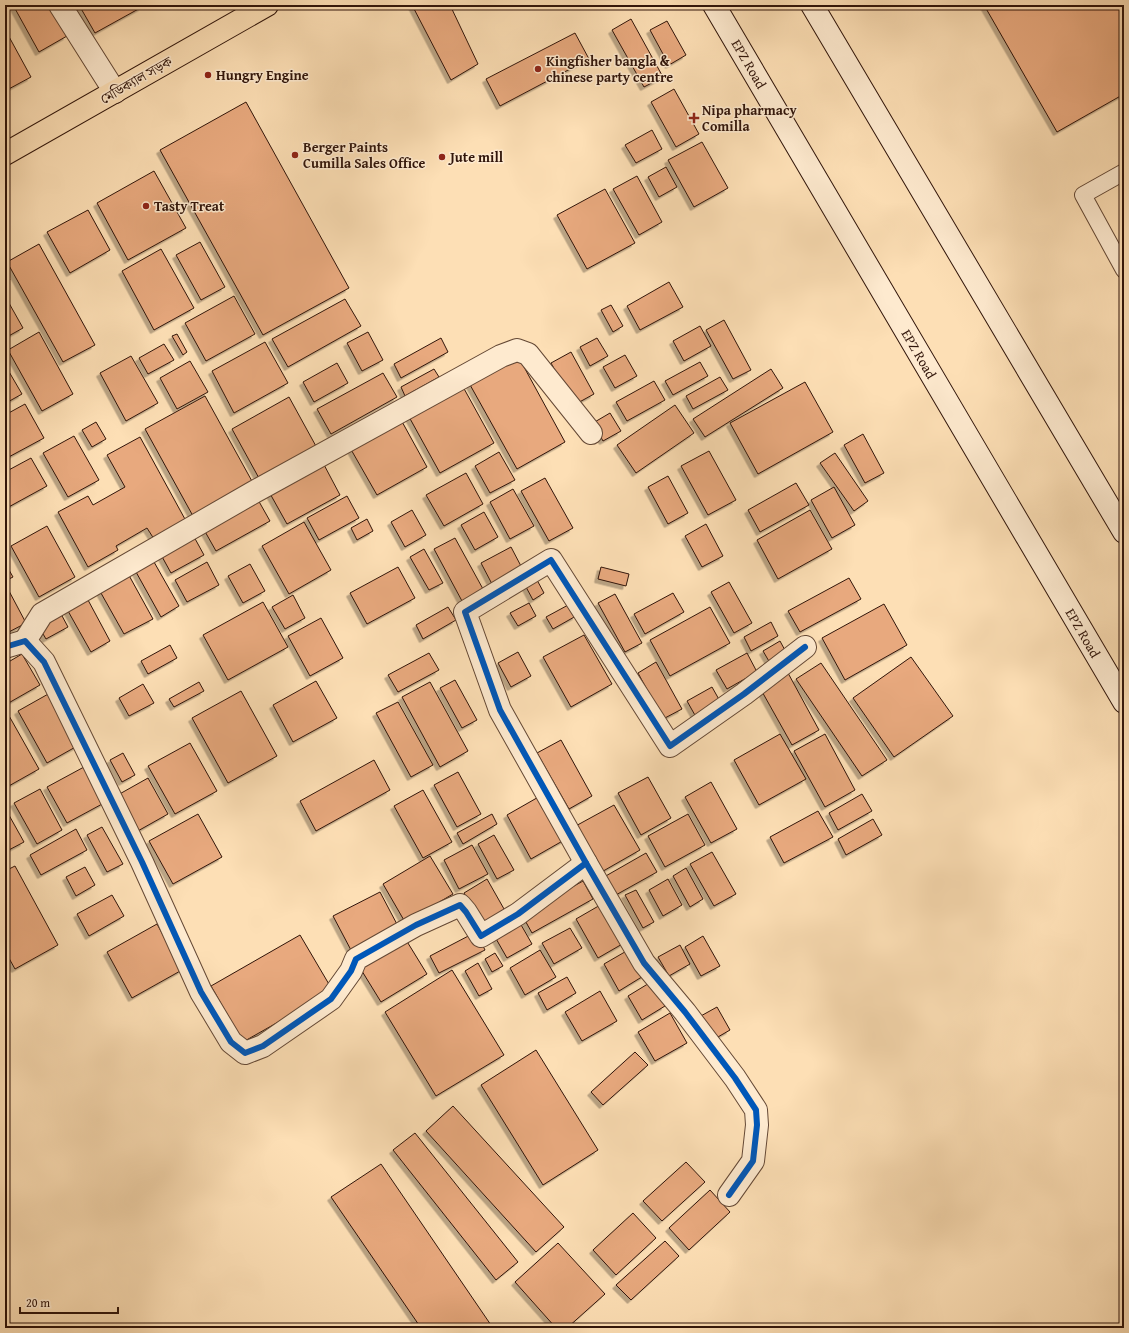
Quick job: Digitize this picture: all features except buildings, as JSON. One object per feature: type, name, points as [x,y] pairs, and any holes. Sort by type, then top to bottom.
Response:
[{"type":"main road","name":"মেডিক্যাল সড়ক","points":[[5,154],[267,5]]},
{"type":"street","points":[[60,5],[114,92]]},
{"type":"street","name":"EPZ Road","points":[[714,5],[1124,702]]},
{"type":"street","points":[[812,5],[1124,532]]},
{"type":"street","points":[[586,864],[518,914],[481,936],[460,905],[416,925],[356,959],[351,971],[331,999],[263,1046],[245,1053],[231,1042],[201,992],[142,862],[44,662],[15,644],[42,614],[274,481],[501,356],[517,350],[528,354],[591,433]]},
{"type":"street","points":[[729,1195],[753,1161],[757,1125],[756,1110],[735,1078],[685,1012],[644,963],[586,864],[500,710],[465,612],[551,560],[670,746],[744,694],[805,647]]},
{"type":"lane","points":[[1124,172],[1083,195],[1124,270]]},
{"type":"cycle path","points":[[586,863],[500,710],[465,612],[551,560],[670,746],[744,694],[805,647]]},
{"type":"cycle path","points":[[5,647],[25,641],[44,662],[142,862],[201,992],[231,1042],[245,1053],[263,1046],[331,999],[351,971],[356,959],[416,925],[460,905],[481,936],[518,914],[586,863],[644,963],[685,1012],[735,1078],[756,1110],[757,1125],[753,1161],[729,1195]]},
{"type":"place","name":"Kingfisher bangla & chinese party centre","points":[[538,69]]},
{"type":"place","name":"Hungry Engine","points":[[208,75]]},
{"type":"place","name":"Nipa pharmacy Comilla","points":[[694,118]]},
{"type":"place","name":"Berger Paints Cumilla Sales Office","points":[[295,155]]},
{"type":"place","name":"Jute mill","points":[[442,157]]},
{"type":"place","name":"Tasty Treat","points":[[146,206]]}]
